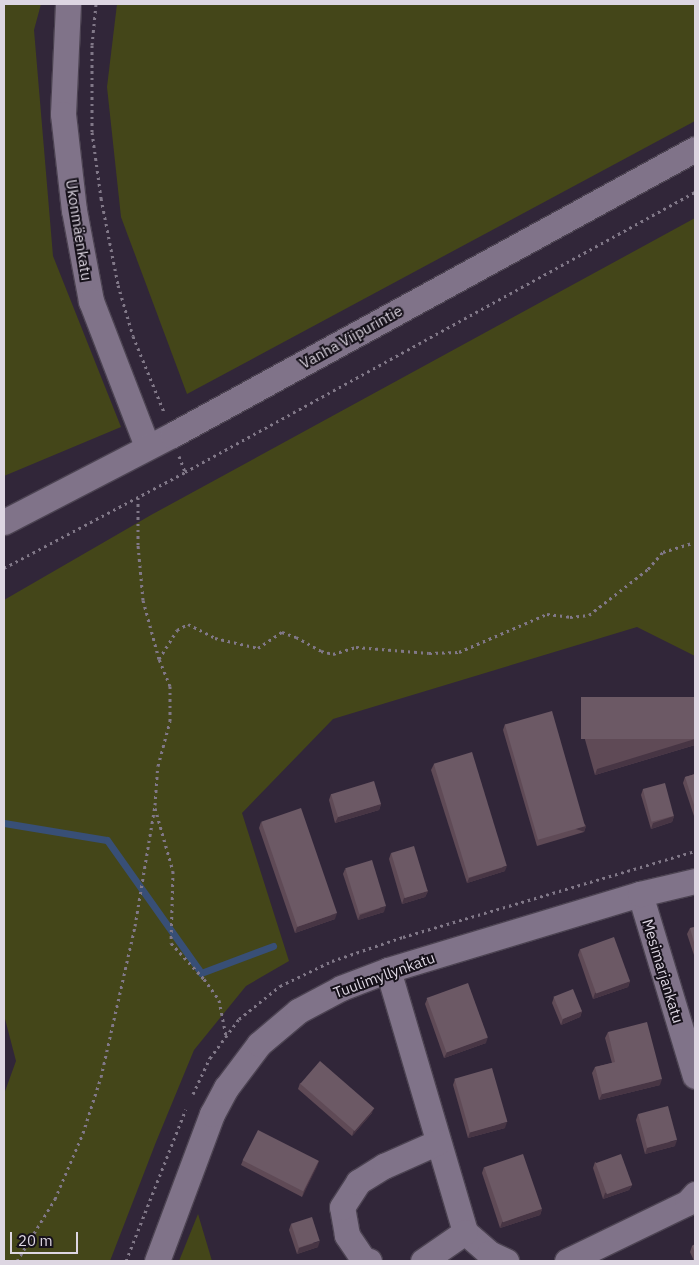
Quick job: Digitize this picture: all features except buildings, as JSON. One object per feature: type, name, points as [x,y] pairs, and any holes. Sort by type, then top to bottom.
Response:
[{"type":"street","name":"Ukonmäenkatu","points":[[68,4],[64,114],[74,210],[92,301],[147,446]]},
{"type":"street","name":"Vanha Viipurintie","points":[[4,522],[147,446],[172,435],[695,149]]},
{"type":"street","name":"Tuulimyllynkatu","points":[[157,1261],[212,1114],[226,1088],[259,1044],[298,1011],[341,988],[388,970],[640,894],[695,881]]},
{"type":"street","name":"Mesimarjankatu","points":[[640,894],[695,1076]]},
{"type":"street","points":[[388,970],[465,1232],[489,1253],[506,1261]]},
{"type":"street","points":[[369,1261],[363,1259],[347,1235],[342,1207],[358,1182],[384,1166],[438,1142]]},
{"type":"street","points":[[567,1261],[687,1203],[695,1194]]},
{"type":"street","points":[[423,1261],[465,1232]]},
{"type":"path","points":[[96,4],[92,45],[92,132],[101,198],[118,285],[133,336],[185,472]]},
{"type":"path","points":[[4,568],[185,472],[695,192]]},
{"type":"path","points":[[17,1261],[55,1199],[83,1134],[101,1077],[135,926],[155,805],[158,766],[170,721],[170,686],[159,659],[143,600],[138,544],[138,497]]},
{"type":"path","points":[[159,659],[176,630],[188,624],[215,638],[258,648],[282,632],[296,637],[320,651],[333,654],[356,647],[429,653],[459,652],[547,614],[570,617],[589,614],[648,570],[663,552],[695,542]]},
{"type":"path","points":[[155,805],[173,871],[171,943],[204,979],[219,1000],[226,1037]]},
{"type":"green space","points":[[4,4],[41,4],[34,30],[53,256],[121,427],[4,476]]},
{"type":"green space","points":[[117,4],[695,4],[695,121],[187,394],[121,217],[107,87]]},
{"type":"green space","points":[[695,218],[695,656],[637,627],[333,719],[242,813],[289,961],[246,986],[194,1050],[110,1261],[4,1261],[4,1094],[16,1061],[4,1015],[4,600],[151,515]]},
{"type":"green space","points":[[198,1214],[212,1261],[179,1261]]},
{"type":"waterway","points":[[4,823],[107,840],[201,973],[273,946]]}]
